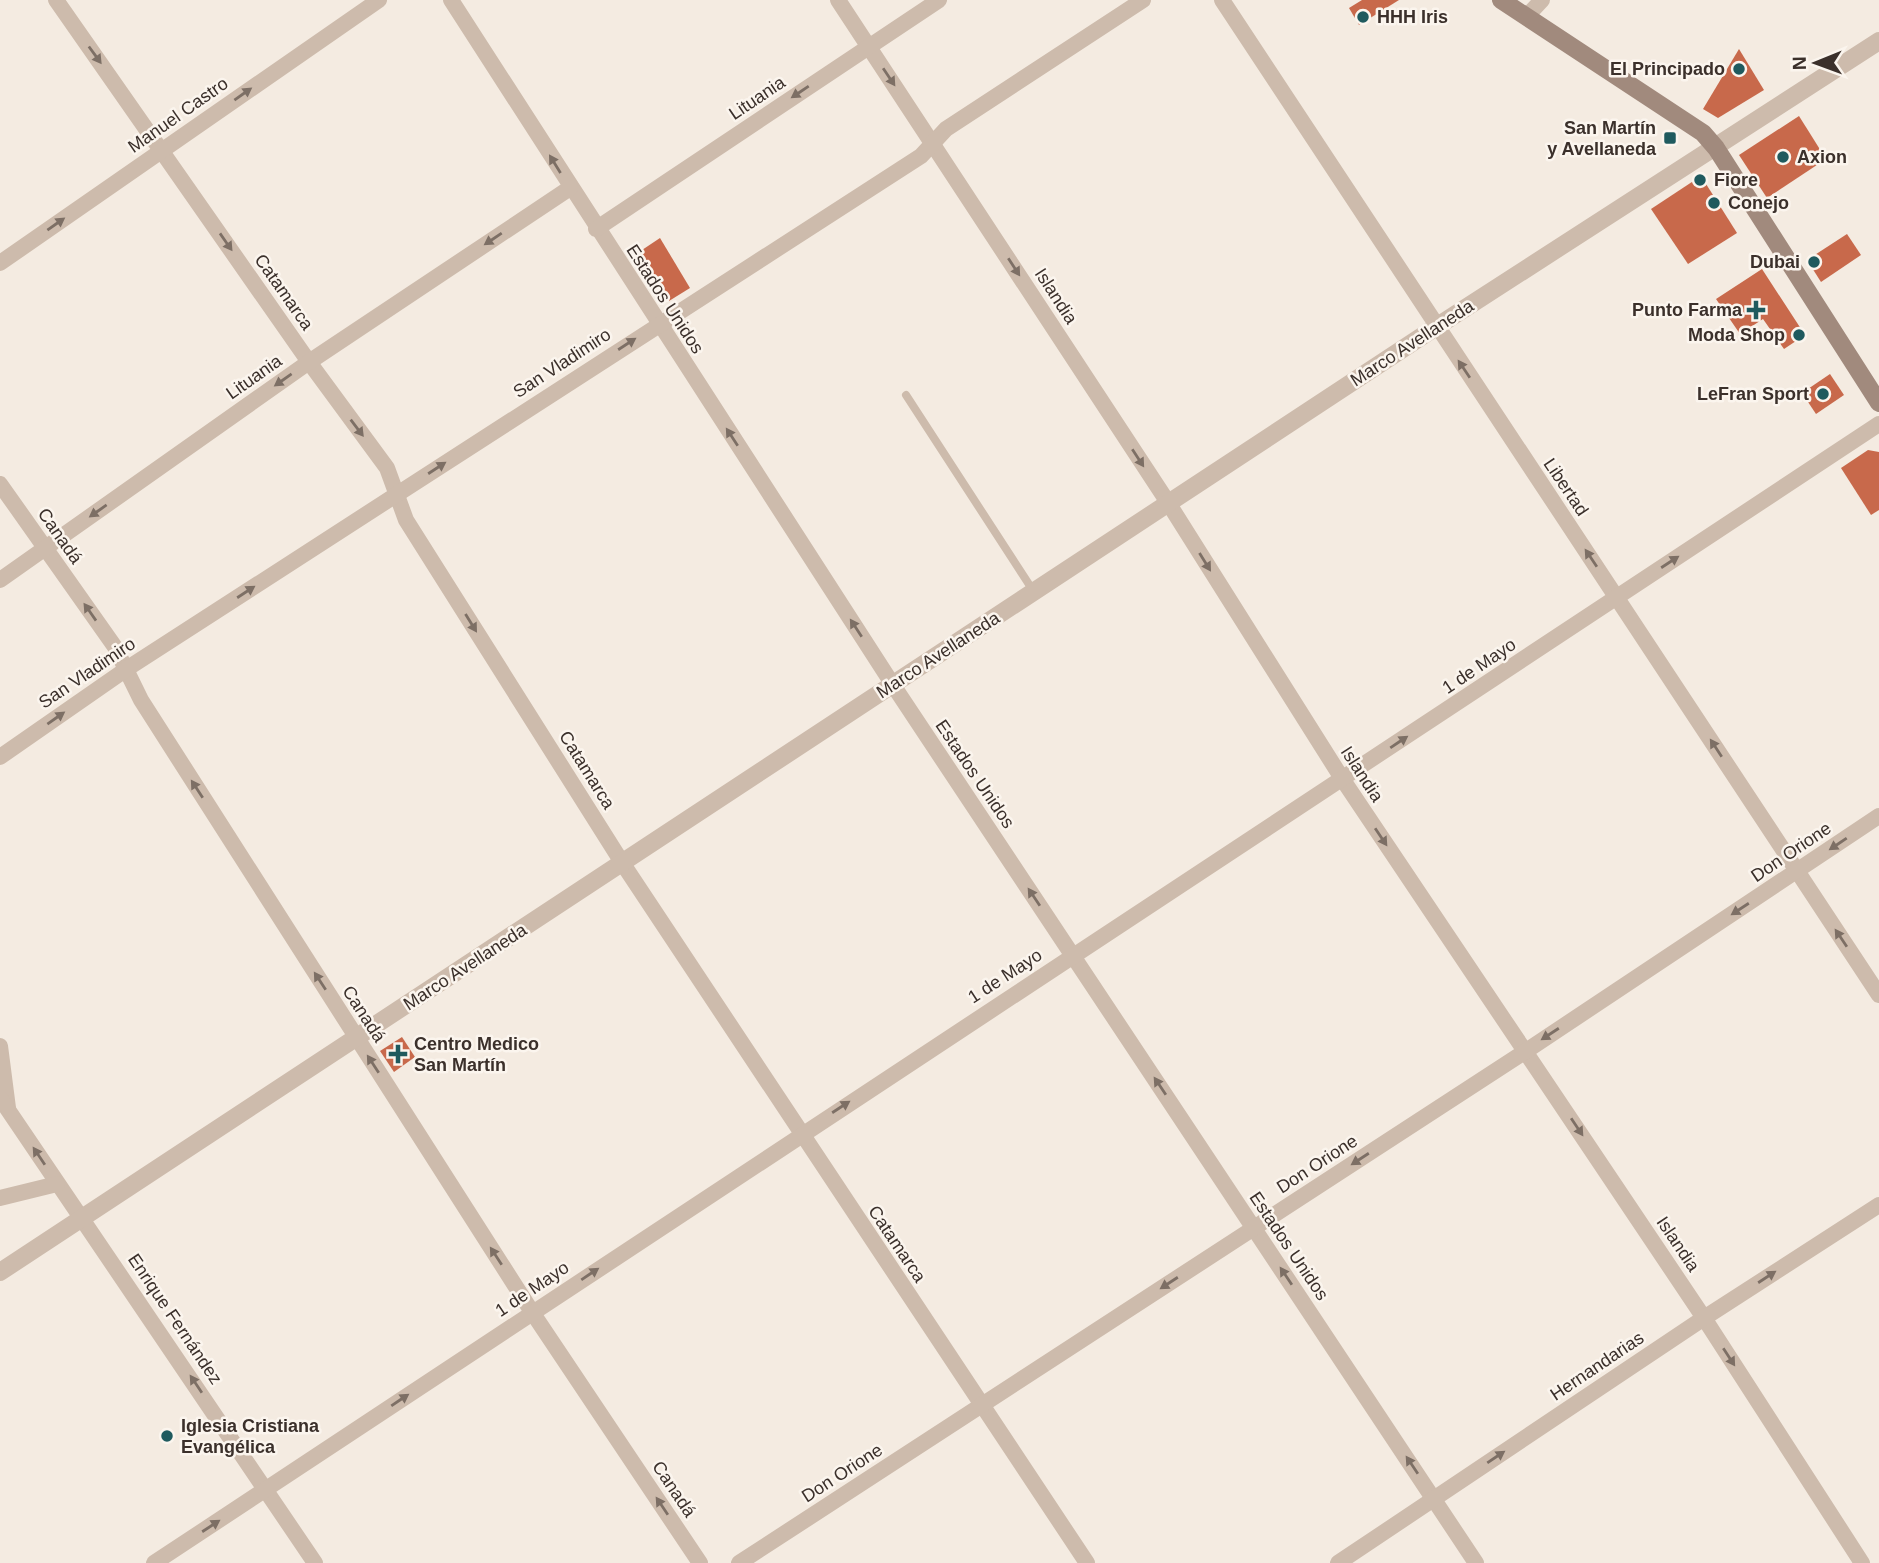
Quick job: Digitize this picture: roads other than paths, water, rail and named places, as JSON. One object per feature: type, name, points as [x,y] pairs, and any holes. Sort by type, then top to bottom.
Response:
[{"type":"main road","points":[[1501,0],[1687,121],[1716,148],[1879,403]]},
{"type":"street","name":"Catamarca","points":[[56,0],[163,149],[309,362],[387,468],[406,520],[623,864],[800,1135],[1087,1563]]},
{"type":"street","name":"Manuel Castro","points":[[0,263],[379,0]]},
{"type":"street","name":"Estados Unidos","points":[[451,0],[596,229],[893,685],[1476,1563]]},
{"type":"street","name":"Islandia","points":[[838,0],[1169,504],[1343,780],[1704,1318],[1862,1563]]},
{"type":"street","name":"Lituania","points":[[596,229],[939,0]]},
{"type":"street","name":"San Vladimiro","points":[[0,757],[128,668],[921,156],[946,129],[1143,0]]},
{"type":"street","name":"Libertad","points":[[1223,0],[1436,327],[1879,995]]},
{"type":"street","points":[[1527,16],[1542,0]]},
{"type":"street","name":"Marco Avellaneda","points":[[0,1272],[1436,327],[1879,41]]},
{"type":"street","name":"Lituania","points":[[0,580],[309,362],[570,188]]},
{"type":"street","name":"1 de Mayo","points":[[154,1563],[1879,424]]},
{"type":"street","name":"Canadá","points":[[0,484],[128,668],[141,700],[532,1312],[700,1563]]},
{"type":"street","name":"Don Orione","points":[[739,1563],[1526,1051],[1879,816]]},
{"type":"street","points":[[0,1046],[4,1104]]},
{"type":"street","name":"Enrique Fernández","points":[[4,1104],[315,1563]]},
{"type":"street","points":[[0,1198],[57,1184]]},
{"type":"street","name":"Hernandarias","points":[[1338,1563],[1704,1318],[1879,1205]]},
{"type":"lane","points":[[906,396],[1034,592]]},
{"type":"place","name":"HHH Iris","points":[[1363,17]]},
{"type":"place","name":"El Principado","points":[[1739,69]]},
{"type":"place","name":"San Martín y Avellaneda","points":[[1670,138]]},
{"type":"place","name":"Axion","points":[[1783,157]]},
{"type":"place","name":"Fiore","points":[[1700,180]]},
{"type":"place","name":"Conejo","points":[[1714,203]]},
{"type":"place","name":"Dubai","points":[[1814,262]]},
{"type":"place","name":"Punto Farma","points":[[1756,310]]},
{"type":"place","name":"Moda Shop","points":[[1799,335]]},
{"type":"place","name":"LeFran Sport","points":[[1823,394]]},
{"type":"place","name":"Centro Medico San Martín","points":[[398,1054]]},
{"type":"place","name":"Iglesia Cristiana Evangélica","points":[[167,1436]]}]
